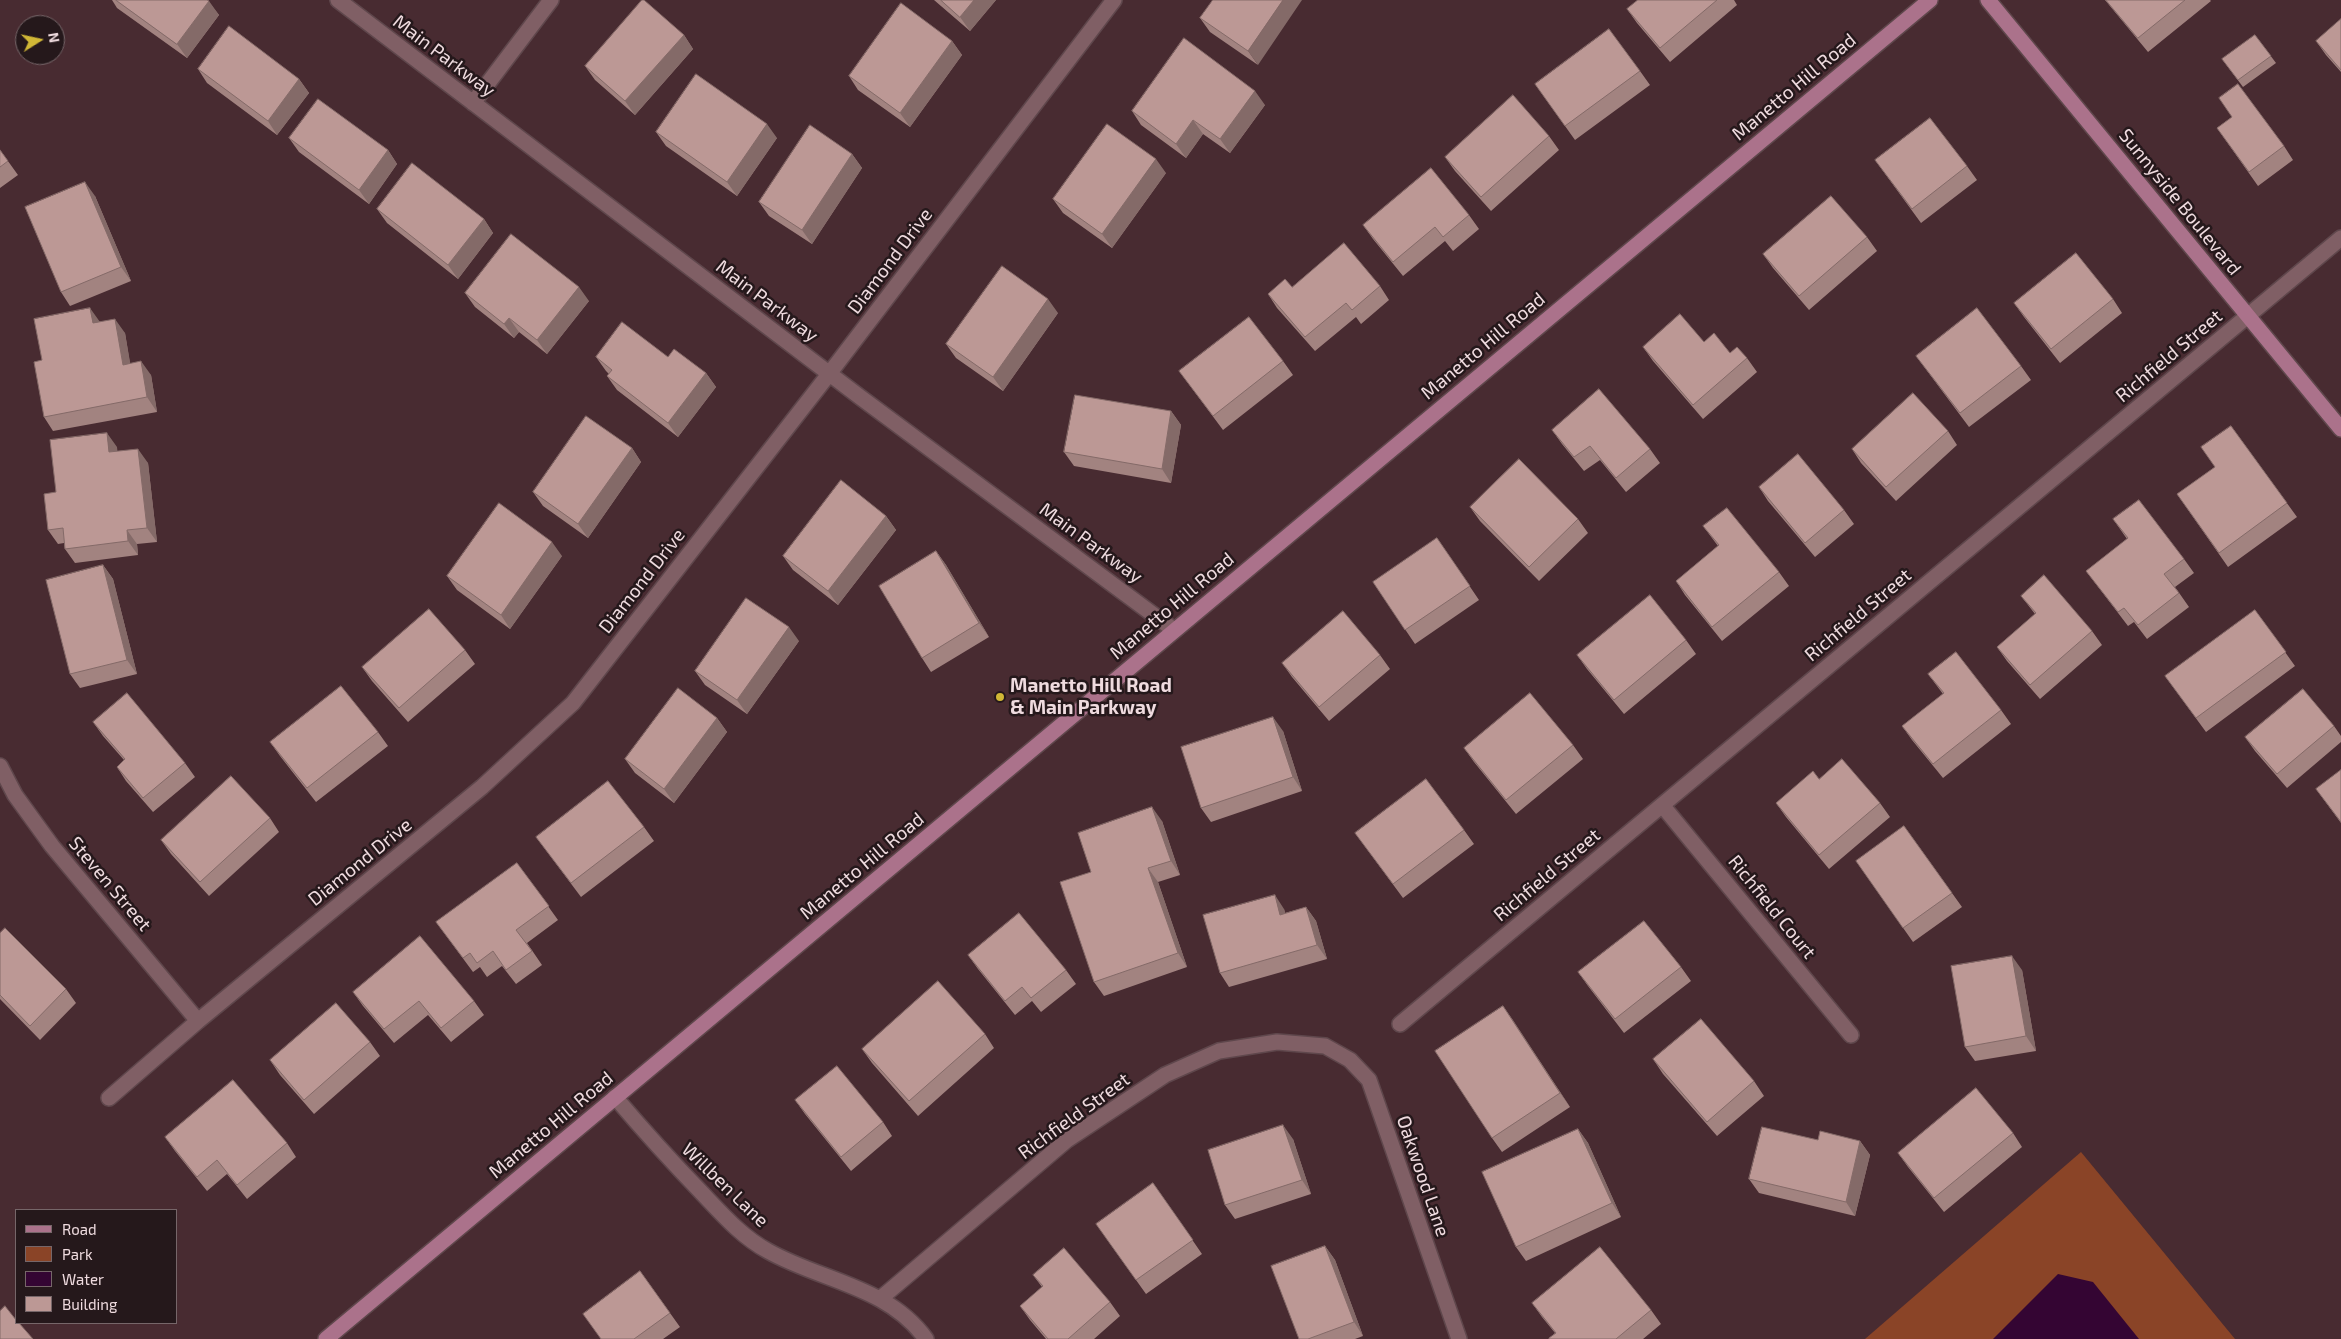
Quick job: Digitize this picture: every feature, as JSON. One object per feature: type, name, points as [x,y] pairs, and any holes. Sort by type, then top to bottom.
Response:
[{"type":"main road","name":"Manetto Hill Road","points":[[326,1339],[1930,0]]},
{"type":"main road","name":"Sunnyside Boulevard","points":[[1988,0],[2341,429]]},
{"type":"street","name":"Main Parkway","points":[[338,0],[829,374],[1174,630]]},
{"type":"street","points":[[473,103],[551,0]]},
{"type":"street","name":"Diamond Drive","points":[[109,1098],[198,1021],[482,787],[573,703],[829,374],[1114,0]]},
{"type":"street","name":"Richfield Street","points":[[1400,1024],[2341,238]]},
{"type":"street","name":"Steven Street","points":[[0,766],[14,794],[52,846],[198,1021]]},
{"type":"street","name":"Richfield Court","points":[[1662,805],[1851,1035]]},
{"type":"street","name":"Richfield Street","points":[[881,1298],[1068,1140],[1165,1075],[1219,1051],[1277,1042],[1325,1046]]},
{"type":"street","name":"Oakwood Lane","points":[[1325,1046],[1350,1060],[1368,1080],[1459,1339]]},
{"type":"street","name":"Willben Lane","points":[[615,1097],[655,1144],[731,1223],[745,1234],[767,1251],[881,1298],[919,1330],[926,1339]]},
{"type":"green space","points":[[2081,1152],[2235,1339],[1865,1339]]},
{"type":"water","points":[[2058,1274],[2093,1282],[2139,1339],[1993,1339]]},
{"type":"building","points":[[116,0],[207,0],[209,1],[177,44]]},
{"type":"building","points":[[642,0],[684,35],[625,101],[585,66]]},
{"type":"building","points":[[941,0],[974,0],[960,17]]},
{"type":"building","points":[[1213,0],[1283,0],[1248,51],[1200,18]]},
{"type":"building","points":[[1638,0],[1717,0],[1660,48],[1627,9]]},
{"type":"building","points":[[2106,0],[2185,0],[2138,38]]},
{"type":"building","points":[[901,3],[952,41],[900,113],[849,76]]},
{"type":"building","points":[[2341,19],[2341,70],[2316,41]]},
{"type":"building","points":[[229,26],[299,79],[268,121],[198,69]]},
{"type":"building","points":[[1609,29],[1640,71],[1565,126],[1535,84]]},
{"type":"building","points":[[2255,35],[2271,56],[2238,80],[2222,59]]},
{"type":"building","points":[[1184,38],[1255,91],[1220,139],[1193,120],[1176,144],[1132,111]]},
{"type":"building","points":[[696,74],[767,124],[727,182],[656,132]]},
{"type":"building","points":[[2238,84],[2284,146],[2249,172],[2217,128],[2232,117],[2219,98]]},
{"type":"building","points":[[1513,95],[1549,136],[1481,197],[1445,157]]},
{"type":"building","points":[[318,99],[388,150],[359,190],[289,138]]},
{"type":"building","points":[[1930,118],[1967,166],[1912,209],[1875,160]]},
{"type":"building","points":[[1107,124],[1156,159],[1102,234],[1053,199]]},
{"type":"building","points":[[810,125],[852,154],[802,230],[759,202]]},
{"type":"building","points":[[0,150],[8,161],[0,167]]},
{"type":"building","points":[[412,163],[484,219],[448,265],[377,209]]},
{"type":"building","points":[[1431,168],[1469,215],[1443,237],[1435,227],[1393,262],[1363,225]]},
{"type":"building","points":[[85,182],[121,267],[61,292],[25,207]]},
{"type":"building","points":[[1831,196],[1867,237],[1799,296],[1763,254]]},
{"type":"building","points":[[511,234],[579,287],[537,340],[509,318],[504,324],[465,293]]},
{"type":"building","points":[[1344,243],[1380,286],[1352,310],[1346,303],[1305,337],[1268,294],[1285,279],[1292,287]]},
{"type":"building","points":[[2076,253],[2113,299],[2051,349],[2014,303]]},
{"type":"building","points":[[1002,266],[1048,299],[993,377],[946,344]]},
{"type":"building","points":[[90,308],[93,323],[115,319],[123,365],[141,361],[147,397],[44,417],[34,362],[42,360],[34,319]]},
{"type":"building","points":[[1977,308],[2021,366],[1960,413],[1916,356]]},
{"type":"building","points":[[1680,314],[1704,342],[1714,333],[1730,353],[1737,347],[1747,358],[1693,405],[1643,347]]},
{"type":"building","points":[[1249,317],[1283,361],[1213,416],[1179,371]]},
{"type":"building","points":[[622,322],[668,357],[674,349],[706,373],[668,423],[607,376],[612,370],[596,357]]},
{"type":"building","points":[[1599,389],[1650,449],[1616,478],[1590,446],[1574,457],[1552,430]]},
{"type":"building","points":[[1913,393],[1948,431],[1886,487],[1852,449]]},
{"type":"building","points":[[1075,395],[1171,411],[1162,469],[1064,452]]},
{"type":"building","points":[[586,416],[632,448],[578,524],[533,492]]},
{"type":"building","points":[[2231,426],[2287,503],[2219,553],[2177,494],[2215,467],[2201,447]]},
{"type":"building","points":[[107,433],[109,452],[138,449],[147,528],[127,530],[128,541],[65,549],[63,528],[48,530],[44,494],[56,492],[50,440]]},
{"type":"building","points":[[1798,454],[1844,510],[1805,543],[1759,487]]},
{"type":"building","points":[[1519,459],[1578,519],[1529,567],[1470,507]]},
{"type":"building","points":[[841,480],[886,516],[828,591],[783,556]]},
{"type":"building","points":[[2139,500],[2184,559],[2164,574],[2179,593],[2138,625],[2124,608],[2118,612],[2086,571],[2128,538],[2113,519]]},
{"type":"building","points":[[499,503],[552,542],[501,615],[447,576]]},
{"type":"building","points":[[1727,508],[1779,572],[1712,627],[1676,581],[1719,545],[1703,526]]},
{"type":"building","points":[[1437,538],[1470,586],[1405,630],[1373,582]]},
{"type":"building","points":[[936,551],[979,623],[922,658],[879,586]]},
{"type":"building","points":[[103,565],[127,660],[70,674],[46,580]]},
{"type":"building","points":[[2044,575],[2092,631],[2030,685],[1997,647],[2036,613],[2021,596]]},
{"type":"building","points":[[1650,595],[1686,640],[1614,700],[1577,655]]},
{"type":"building","points":[[746,598],[789,627],[737,700],[695,671]]},
{"type":"building","points":[[429,609],[465,650],[399,708],[362,667]]},
{"type":"building","points":[[2255,610],[2286,652],[2196,718],[2165,676]]},
{"type":"building","points":[[1343,611],[1380,655],[1319,707],[1282,663]]},
{"type":"building","points":[[1956,652],[2001,710],[1933,764],[1902,726],[1944,693],[1928,674]]},
{"type":"building","points":[[341,686],[378,732],[307,788],[270,742]]},
{"type":"building","points":[[678,688],[717,718],[664,789],[625,759]]},
{"type":"building","points":[[2303,689],[2334,726],[2277,774],[2245,737]]},
{"type":"building","points":[[127,693],[185,763],[143,798],[117,767],[125,759],[93,722]]},
{"type":"building","points":[[1530,693],[1573,745],[1506,800],[1464,748]]},
{"type":"building","points":[[1273,717],[1293,777],[1201,808],[1181,747]]},
{"type":"building","points":[[1842,759],[1880,803],[1819,855],[1776,803],[1813,771],[1819,779]]},
{"type":"building","points":[[2341,770],[2341,822],[2316,789]]},
{"type":"building","points":[[231,776],[270,818],[200,882],[161,840]]},
{"type":"building","points":[[1426,779],[1464,830],[1393,884],[1355,833]]},
{"type":"building","points":[[608,781],[644,827],[571,883],[536,837]]},
{"type":"building","points":[[1152,807],[1171,861],[1148,868],[1178,953],[1094,982],[1060,882],[1091,872],[1078,833]]},
{"type":"building","points":[[1904,826],[1952,893],[1903,928],[1856,861]]},
{"type":"building","points":[[517,863],[549,906],[516,930],[532,951],[506,970],[493,951],[477,963],[470,953],[463,958],[436,922]]},
{"type":"building","points":[[1275,895],[1280,915],[1306,907],[1317,945],[1220,973],[1203,915]]},
{"type":"building","points":[[1019,913],[1066,970],[1031,998],[1022,987],[1005,1001],[968,955]]},
{"type":"building","points":[[1644,921],[1681,967],[1615,1019],[1578,972]]},
{"type":"building","points":[[5,928],[66,989],[30,1026],[0,995],[0,933]]},
{"type":"building","points":[[420,936],[474,1001],[441,1028],[419,1001],[384,1029],[353,992]]},
{"type":"building","points":[[2012,956],[2026,1036],[1965,1047],[1951,966]]},
{"type":"building","points":[[938,981],[985,1034],[909,1101],[862,1049]]},
{"type":"building","points":[[336,1003],[370,1042],[304,1100],[270,1060]]},
{"type":"building","points":[[1503,1006],[1560,1093],[1492,1138],[1435,1051]]},
{"type":"building","points":[[1701,1019],[1754,1081],[1707,1122],[1653,1059]]},
{"type":"building","points":[[837,1066],[883,1122],[841,1157],[795,1100]]},
{"type":"building","points":[[233,1080],[287,1143],[237,1185],[217,1160],[197,1177],[165,1137]]},
{"type":"building","points":[[1976,1088],[2013,1133],[1934,1198],[1898,1153]]},
{"type":"building","points":[[1283,1125],[1302,1180],[1225,1205],[1208,1150]]},
{"type":"building","points":[[1762,1127],[1818,1140],[1820,1131],[1860,1141],[1846,1202],[1749,1179]]},
{"type":"building","points":[[1578,1129],[1612,1203],[1516,1247],[1482,1172]]},
{"type":"building","points":[[1153,1183],[1193,1240],[1136,1280],[1096,1224]]},
{"type":"building","points":[[1325,1246],[1354,1322],[1308,1339],[1299,1339],[1271,1266]]},
{"type":"building","points":[[1600,1247],[1651,1310],[1616,1339],[1549,1339],[1556,1333],[1532,1303]]},
{"type":"building","points":[[1064,1248],[1110,1302],[1068,1339],[1048,1339],[1020,1306],[1043,1286],[1033,1275]]},
{"type":"building","points":[[640,1271],[670,1313],[634,1339],[601,1339],[583,1314]]},
{"type":"building","points":[[5,1306],[15,1319],[15,1324],[20,1324],[33,1339],[0,1339],[0,1311]]},
{"type":"place","name":"Manetto Hill Road & Main Parkway","points":[[1000,697]]}]
